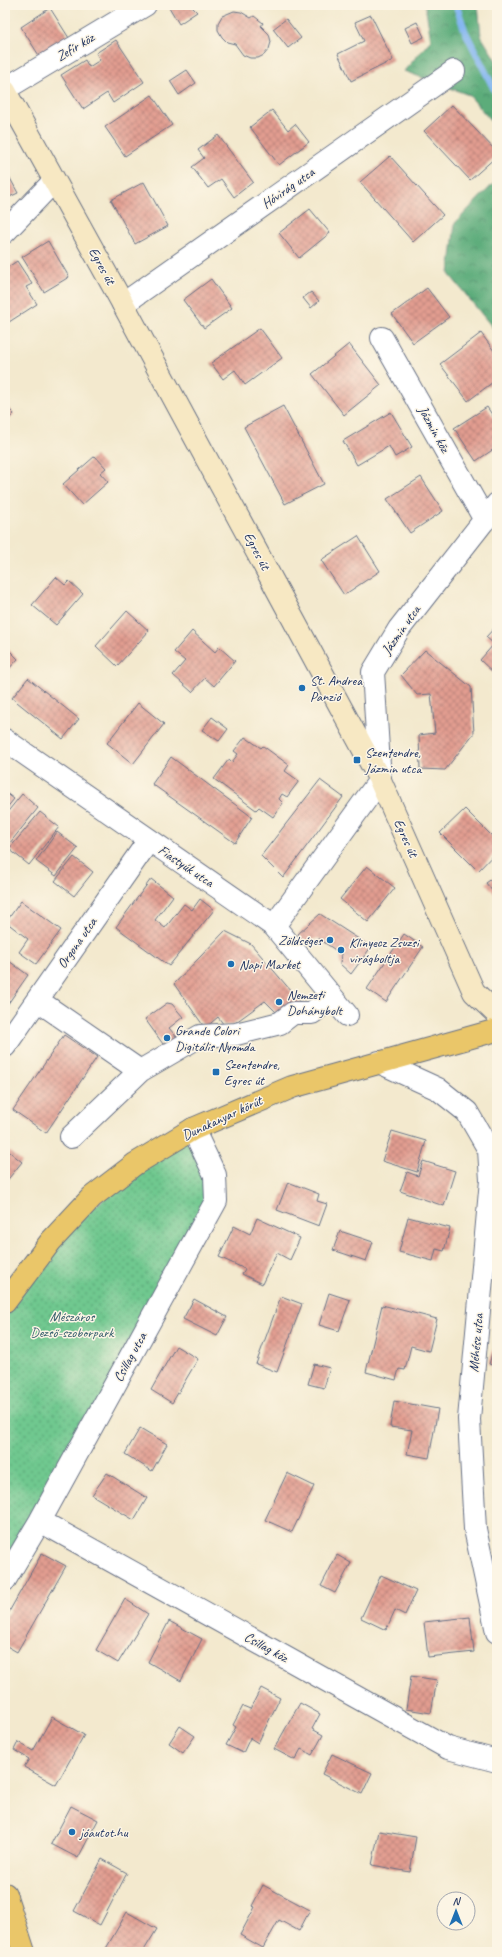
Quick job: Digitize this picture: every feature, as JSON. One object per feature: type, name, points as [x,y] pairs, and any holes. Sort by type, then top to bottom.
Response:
[{"type":"main road","name":"Dunakanyar körút","points":[[5,1302],[51,1241],[92,1197],[135,1164],[193,1129],[292,1087],[497,1030]]},
{"type":"main road","points":[[5,1894],[24,1952]]},
{"type":"street","name":"Zefír köz","points":[[5,90],[145,5]]},
{"type":"street","name":"Hóvirág utca","points":[[123,304],[454,71]]},
{"type":"street","name":"Egres út","points":[[5,90],[123,304],[380,780],[474,992],[497,1014]]},
{"type":"street","points":[[5,232],[54,181]]},
{"type":"street","name":"Jázmin köz","points":[[382,338],[491,512]]},
{"type":"street","name":"Jázmin utca","points":[[380,780],[373,672],[399,629],[491,512]]},
{"type":"street","name":"Fiastyúk utca","points":[[5,740],[274,926],[347,1015]]},
{"type":"street","points":[[274,926],[380,780]]},
{"type":"street","name":"Orgona utca","points":[[5,1046],[149,840]]},
{"type":"street","points":[[71,1137],[140,1072],[200,1036],[236,1034],[280,1023],[293,1013],[312,1013],[331,996]]},
{"type":"street","points":[[38,1000],[140,1072]]},
{"type":"street","name":"Méhész utca","points":[[379,1062],[438,1089],[467,1112],[489,1150],[491,1180],[490,1265],[469,1419],[475,1529],[497,1632]]},
{"type":"street","name":"Csillag utca","points":[[5,1580],[40,1521],[216,1201],[215,1175],[193,1129]]},
{"type":"street","name":"Csillag köz","points":[[40,1521],[448,1748],[497,1761]]},
{"type":"green space","points":[[425,5],[478,5],[481,36],[497,62],[497,128],[469,95],[404,71],[431,40]]},
{"type":"green space","points":[[497,180],[497,333],[449,274],[455,223]]},
{"type":"green space","name":"Mészáros Dezső-szoborpark","points":[[193,1129],[216,1201],[5,1580],[5,1302],[51,1241]]},
{"type":"building","points":[[173,5],[190,5],[197,12],[179,24],[169,7]]},
{"type":"building","points":[[50,8],[69,38],[40,57],[21,27]]},
{"type":"building","points":[[234,11],[241,12],[251,18],[254,16],[263,23],[261,26],[269,34],[271,42],[269,49],[264,55],[258,58],[250,58],[243,55],[235,44],[227,42],[222,37],[218,30],[218,23],[222,16]]},
{"type":"building","points":[[371,15],[393,60],[351,81],[338,54],[364,41],[355,22]]},
{"type":"building","points":[[286,19],[301,38],[288,48],[273,29]]},
{"type":"building","points":[[417,22],[424,37],[412,43],[405,28]]},
{"type":"building","points":[[116,40],[144,82],[113,103],[107,93],[83,109],[61,75],[85,60],[89,67],[100,60],[96,53]]},
{"type":"building","points":[[187,70],[196,83],[179,95],[170,81]]},
{"type":"building","points":[[152,95],[172,125],[125,156],[105,127]]},
{"type":"building","points":[[452,105],[497,152],[497,156],[470,180],[424,131]]},
{"type":"building","points":[[272,110],[288,130],[295,124],[309,142],[279,165],[250,127]]},
{"type":"building","points":[[218,135],[253,182],[234,197],[221,179],[208,188],[192,167],[204,158],[198,150]]},
{"type":"building","points":[[390,156],[443,215],[413,242],[360,182]]},
{"type":"building","points":[[5,169],[18,193],[5,199]]},
{"type":"building","points":[[144,182],[168,226],[135,244],[111,200]]},
{"type":"building","points":[[310,209],[330,233],[299,258],[279,233]]},
{"type":"building","points":[[48,241],[69,277],[44,292],[22,257]]},
{"type":"building","points":[[17,261],[32,284],[26,287],[37,304],[9,322],[5,315],[5,269]]},
{"type":"building","points":[[211,279],[232,308],[204,328],[183,300]]},
{"type":"building","points":[[427,288],[449,317],[413,343],[392,314]]},
{"type":"building","points":[[311,292],[319,301],[311,308],[303,298]]},
{"type":"building","points":[[260,328],[282,358],[245,385],[235,370],[223,379],[211,363]]},
{"type":"building","points":[[481,333],[497,355],[497,379],[468,401],[440,364]]},
{"type":"building","points":[[349,344],[381,385],[344,415],[312,374]]},
{"type":"building","points":[[5,405],[14,414],[5,422]]},
{"type":"building","points":[[283,406],[324,484],[285,504],[244,427]]},
{"type":"building","points":[[487,407],[497,422],[497,447],[476,461],[454,428]]},
{"type":"building","points":[[391,412],[412,447],[395,457],[389,446],[357,465],[343,441]]},
{"type":"building","points":[[95,456],[106,468],[100,473],[108,482],[82,505],[63,484]]},
{"type":"building","points":[[421,477],[443,511],[410,533],[387,499]]},
{"type":"building","points":[[358,536],[380,571],[344,595],[321,560]]},
{"type":"building","points":[[56,577],[65,585],[69,581],[83,594],[56,625],[32,605]]},
{"type":"building","points":[[127,611],[149,631],[117,666],[96,646]]},
{"type":"building","points":[[497,625],[497,676],[480,660],[494,644],[486,637]]},
{"type":"building","points":[[192,631],[215,652],[219,647],[235,661],[214,686],[205,678],[192,692],[173,675],[185,661],[174,652]]},
{"type":"building","points":[[5,646],[18,659],[5,673]]},
{"type":"building","points":[[425,650],[471,687],[474,733],[445,770],[420,769],[419,735],[435,733],[431,694],[417,695],[401,675]]},
{"type":"building","points":[[28,678],[79,719],[63,739],[12,698]]},
{"type":"building","points":[[138,703],[164,724],[133,764],[107,743]]},
{"type":"building","points":[[212,717],[228,729],[219,741],[202,730]]},
{"type":"building","points":[[245,737],[261,748],[263,746],[289,765],[285,771],[299,781],[287,797],[282,794],[279,799],[283,803],[273,817],[259,807],[256,810],[214,779],[229,759],[232,762],[238,754],[234,751]]},
{"type":"building","points":[[171,757],[252,817],[235,843],[152,784]]},
{"type":"building","points":[[320,780],[343,797],[283,878],[261,856]]},
{"type":"building","points":[[5,792],[14,799],[5,810]]},
{"type":"building","points":[[22,794],[38,808],[9,844],[5,840],[5,815]]},
{"type":"building","points":[[465,809],[497,841],[497,851],[478,871],[440,833]]},
{"type":"building","points":[[40,812],[59,827],[29,865],[9,849]]},
{"type":"building","points":[[57,832],[78,848],[56,876],[36,861]]},
{"type":"building","points":[[74,857],[93,872],[74,896],[55,881]]},
{"type":"building","points":[[367,866],[395,888],[368,922],[340,899]]},
{"type":"building","points":[[497,875],[497,897],[486,883]]},
{"type":"building","points":[[151,879],[173,896],[155,920],[165,928],[184,904],[192,910],[200,899],[214,910],[169,966],[116,927]]},
{"type":"building","points":[[21,901],[61,930],[36,964],[19,952],[28,939],[6,922]]},
{"type":"building","points":[[320,914],[371,947],[351,974],[340,964],[341,954],[318,938],[305,943],[298,934]]},
{"type":"building","name":"Napi Market","points":[[225,931],[251,944],[303,1005],[282,1018],[265,1001],[232,1025],[224,1025],[218,1017],[205,1028],[174,984]]},
{"type":"building","points":[[404,934],[423,947],[386,1002],[367,989]]},
{"type":"building","points":[[5,958],[28,975],[5,1008]]},
{"type":"building","points":[[167,1003],[172,1004],[183,1017],[169,1028],[179,1040],[171,1047],[163,1044],[145,1019]]},
{"type":"building","points":[[64,1035],[97,1057],[46,1133],[13,1110]]},
{"type":"building","points":[[392,1131],[426,1141],[417,1172],[382,1161]]},
{"type":"building","points":[[5,1148],[22,1162],[5,1183]]},
{"type":"building","points":[[423,1161],[455,1171],[444,1206],[400,1191],[407,1172],[418,1176]]},
{"type":"building","points":[[288,1182],[319,1194],[317,1201],[327,1204],[319,1226],[277,1210]]},
{"type":"building","points":[[408,1217],[450,1228],[444,1251],[436,1249],[433,1261],[399,1252]]},
{"type":"building","points":[[257,1218],[300,1238],[290,1260],[277,1253],[262,1284],[242,1274],[245,1269],[219,1257],[234,1226],[250,1234]]},
{"type":"building","points":[[340,1231],[373,1242],[366,1261],[333,1250]]},
{"type":"building","points":[[329,1293],[350,1300],[339,1331],[319,1325]]},
{"type":"building","points":[[281,1296],[302,1304],[277,1372],[256,1364]]},
{"type":"building","points":[[194,1299],[227,1317],[217,1336],[183,1319]]},
{"type":"building","points":[[382,1305],[437,1319],[429,1351],[411,1346],[405,1370],[399,1369],[396,1380],[366,1372]]},
{"type":"building","points":[[495,1345],[497,1346],[497,1367],[489,1364]]},
{"type":"building","points":[[176,1346],[198,1359],[172,1403],[151,1390]]},
{"type":"building","points":[[314,1364],[330,1368],[324,1388],[308,1384]]},
{"type":"building","points":[[394,1401],[438,1409],[429,1458],[407,1454],[412,1430],[390,1427]]},
{"type":"building","points":[[140,1428],[167,1444],[152,1471],[125,1454]]},
{"type":"building","points":[[107,1473],[147,1498],[134,1520],[92,1495]]},
{"type":"building","points":[[287,1473],[314,1486],[292,1532],[265,1520]]},
{"type":"building","points":[[42,1553],[66,1566],[17,1652],[5,1645],[5,1619]]},
{"type":"building","points":[[337,1555],[351,1563],[335,1593],[321,1586]]},
{"type":"building","points":[[381,1575],[416,1591],[405,1615],[395,1610],[386,1630],[361,1618]]},
{"type":"building","points":[[125,1599],[148,1614],[118,1663],[96,1650]]},
{"type":"building","points":[[470,1617],[474,1652],[428,1657],[424,1622]]},
{"type":"building","points":[[169,1621],[202,1639],[181,1681],[148,1662]]},
{"type":"building","points":[[411,1676],[437,1680],[431,1713],[406,1709]]},
{"type":"building","points":[[261,1688],[280,1698],[258,1743],[250,1738],[243,1753],[226,1745],[236,1727],[233,1725],[243,1706],[250,1709]]},
{"type":"building","points":[[300,1703],[320,1714],[312,1729],[323,1735],[312,1755],[301,1749],[295,1760],[274,1749]]},
{"type":"building","points":[[52,1717],[84,1735],[56,1785],[24,1767],[29,1759],[14,1750],[18,1742],[33,1751]]},
{"type":"building","points":[[180,1726],[195,1736],[183,1753],[169,1743]]},
{"type":"building","points":[[332,1754],[372,1773],[362,1794],[322,1774]]},
{"type":"building","points":[[71,1806],[98,1820],[78,1858],[51,1844]]},
{"type":"building","points":[[379,1831],[416,1837],[410,1872],[372,1865]]},
{"type":"building","points":[[102,1859],[127,1873],[100,1925],[74,1911]]},
{"type":"building","points":[[263,1885],[310,1910],[299,1931],[279,1920],[263,1948],[240,1935],[255,1907],[252,1906]]},
{"type":"building","points":[[127,1912],[157,1929],[143,1952],[104,1952]]},
{"type":"waterway","points":[[456,5],[465,31],[497,95]]},
{"type":"place","name":"St. Andrea Panzió","points":[[302,688]]},
{"type":"place","name":"Szentendre, Jázmin utca","points":[[357,760]]},
{"type":"place","name":"Zöldséges","points":[[330,940]]},
{"type":"place","name":"Klinyecz Zsuzsi virágboltja","points":[[341,950]]},
{"type":"place","name":"Napi Market","points":[[231,964]]},
{"type":"place","name":"Nemzeti Dohánybolt","points":[[279,1002]]},
{"type":"place","name":"Grande Colori Digitális Nyomda","points":[[167,1038]]},
{"type":"place","name":"Szentendre, Egres út","points":[[216,1072]]},
{"type":"place","name":"jóautot.hu","points":[[72,1832]]}]
